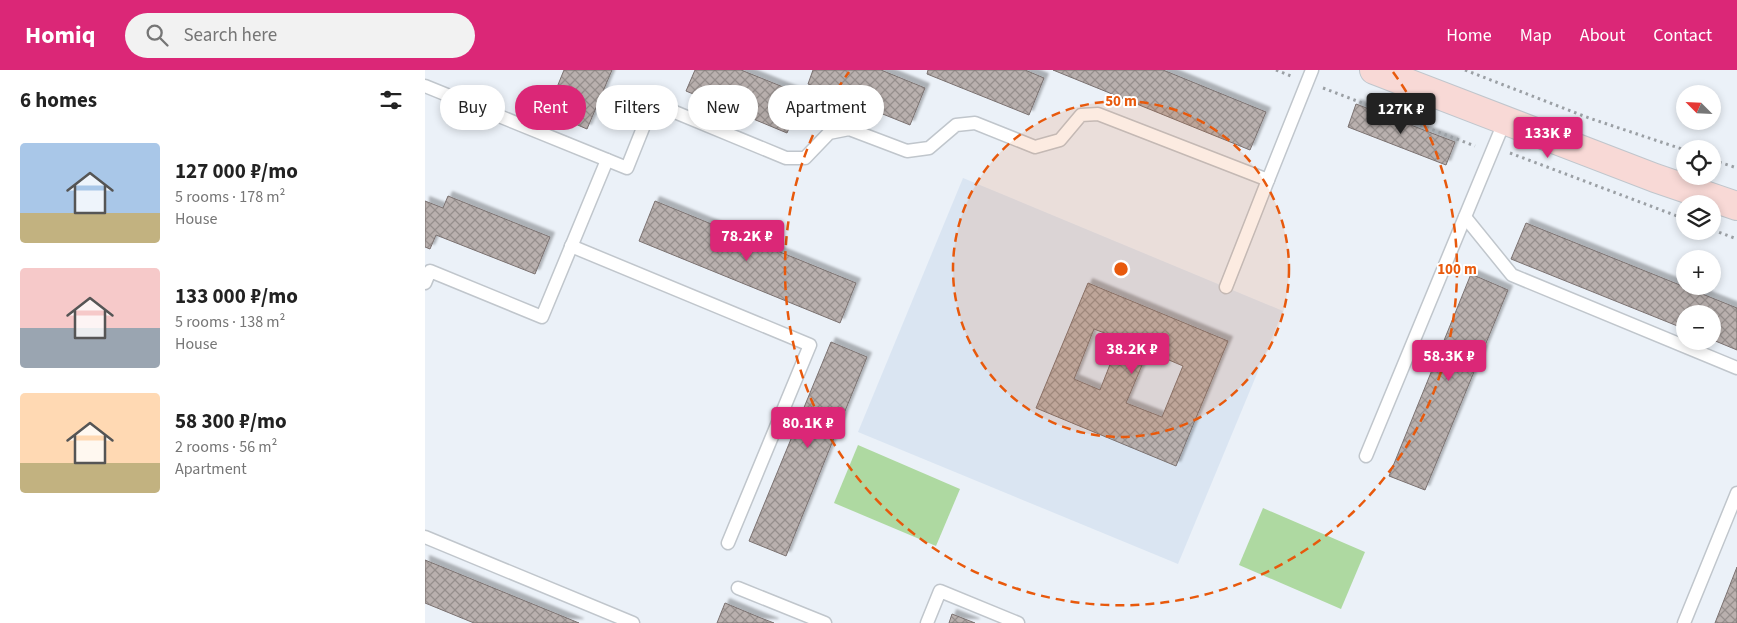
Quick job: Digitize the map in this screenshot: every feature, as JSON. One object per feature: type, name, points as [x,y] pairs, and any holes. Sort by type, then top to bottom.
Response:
[{"type":"main road","points":[[1375,70],[1655,178],[1737,206]]},
{"type":"lane","points":[[1226,287],[1312,70]]},
{"type":"lane","points":[[425,86],[627,168],[653,103],[786,158],[805,158],[829,133],[849,128],[907,151],[929,148],[956,125],[975,123],[1035,147],[1060,140],[1081,115],[1098,114],[1268,180]]},
{"type":"lane","points":[[1366,456],[1505,120]]},
{"type":"lane","points":[[425,284],[430,271],[542,317],[607,160]]},
{"type":"lane","points":[[1465,218],[1512,276],[1737,368]]},
{"type":"lane","points":[[571,246],[810,344],[728,543]]},
{"type":"lane","points":[[1684,623],[1737,493]]},
{"type":"lane","points":[[425,537],[633,623]]},
{"type":"lane","points":[[738,588],[825,623]]},
{"type":"lane","points":[[927,623],[940,591],[1018,623]]},
{"type":"path","points":[[1465,70],[1589,118],[1676,147]]},
{"type":"path","points":[[1721,163],[1737,168]]},
{"type":"path","points":[[1721,233],[1737,239]]},
{"type":"shaded area","points":[[963,178],[1283,311],[1178,564],[858,432]]},
{"type":"green space","points":[[858,445],[960,489],[936,546],[834,503]]},
{"type":"green space","points":[[1263,508],[1365,552],[1341,609],[1239,565]]},
{"type":"building","points":[[564,70],[612,70],[606,85],[596,85],[596,108],[587,129],[586,85],[558,85]]},
{"type":"building","points":[[695,70],[741,70],[778,85],[768,85],[768,125],[758,121],[758,85],[689,85]]},
{"type":"building","points":[[813,70],[881,70],[925,88],[910,125],[884,115],[884,85],[808,84]]},
{"type":"building","points":[[928,70],[1025,70],[1044,78],[1029,115],[927,74]]},
{"type":"building","points":[[1053,70],[1163,70],[1266,112],[1250,150]]},
{"type":"building","points":[[1356,104],[1455,142],[1446,165],[1348,127]]},
{"type":"building","points":[[448,196],[550,237],[535,274],[436,235],[430,249],[425,247],[425,201],[443,208]]},
{"type":"building","points":[[655,201],[856,283],[840,323],[639,241]]},
{"type":"building","points":[[1526,223],[1676,283],[1676,295],[1705,295],[1737,308],[1737,350],[1721,343],[1721,305],[1676,305],[1676,325],[1511,259]]},
{"type":"building","points":[[1471,274],[1508,290],[1425,490],[1389,476]]},
{"type":"building","points":[[1088,283],[1228,341],[1176,466],[1036,408]],"holes":[[[1094,329],[1120,339],[1100,390],[1074,379]],[[1148,351],[1183,366],[1162,417],[1126,403]]]},
{"type":"building","points":[[831,342],[867,357],[786,556],[749,541]]},
{"type":"building","points":[[425,560],[579,623],[474,623],[425,603]]},
{"type":"building","points":[[1737,567],[1737,623],[1715,623]]},
{"type":"building","points":[[725,603],[761,618],[774,623],[717,623]]},
{"type":"building","points":[[952,614],[975,623],[949,623]]}]
